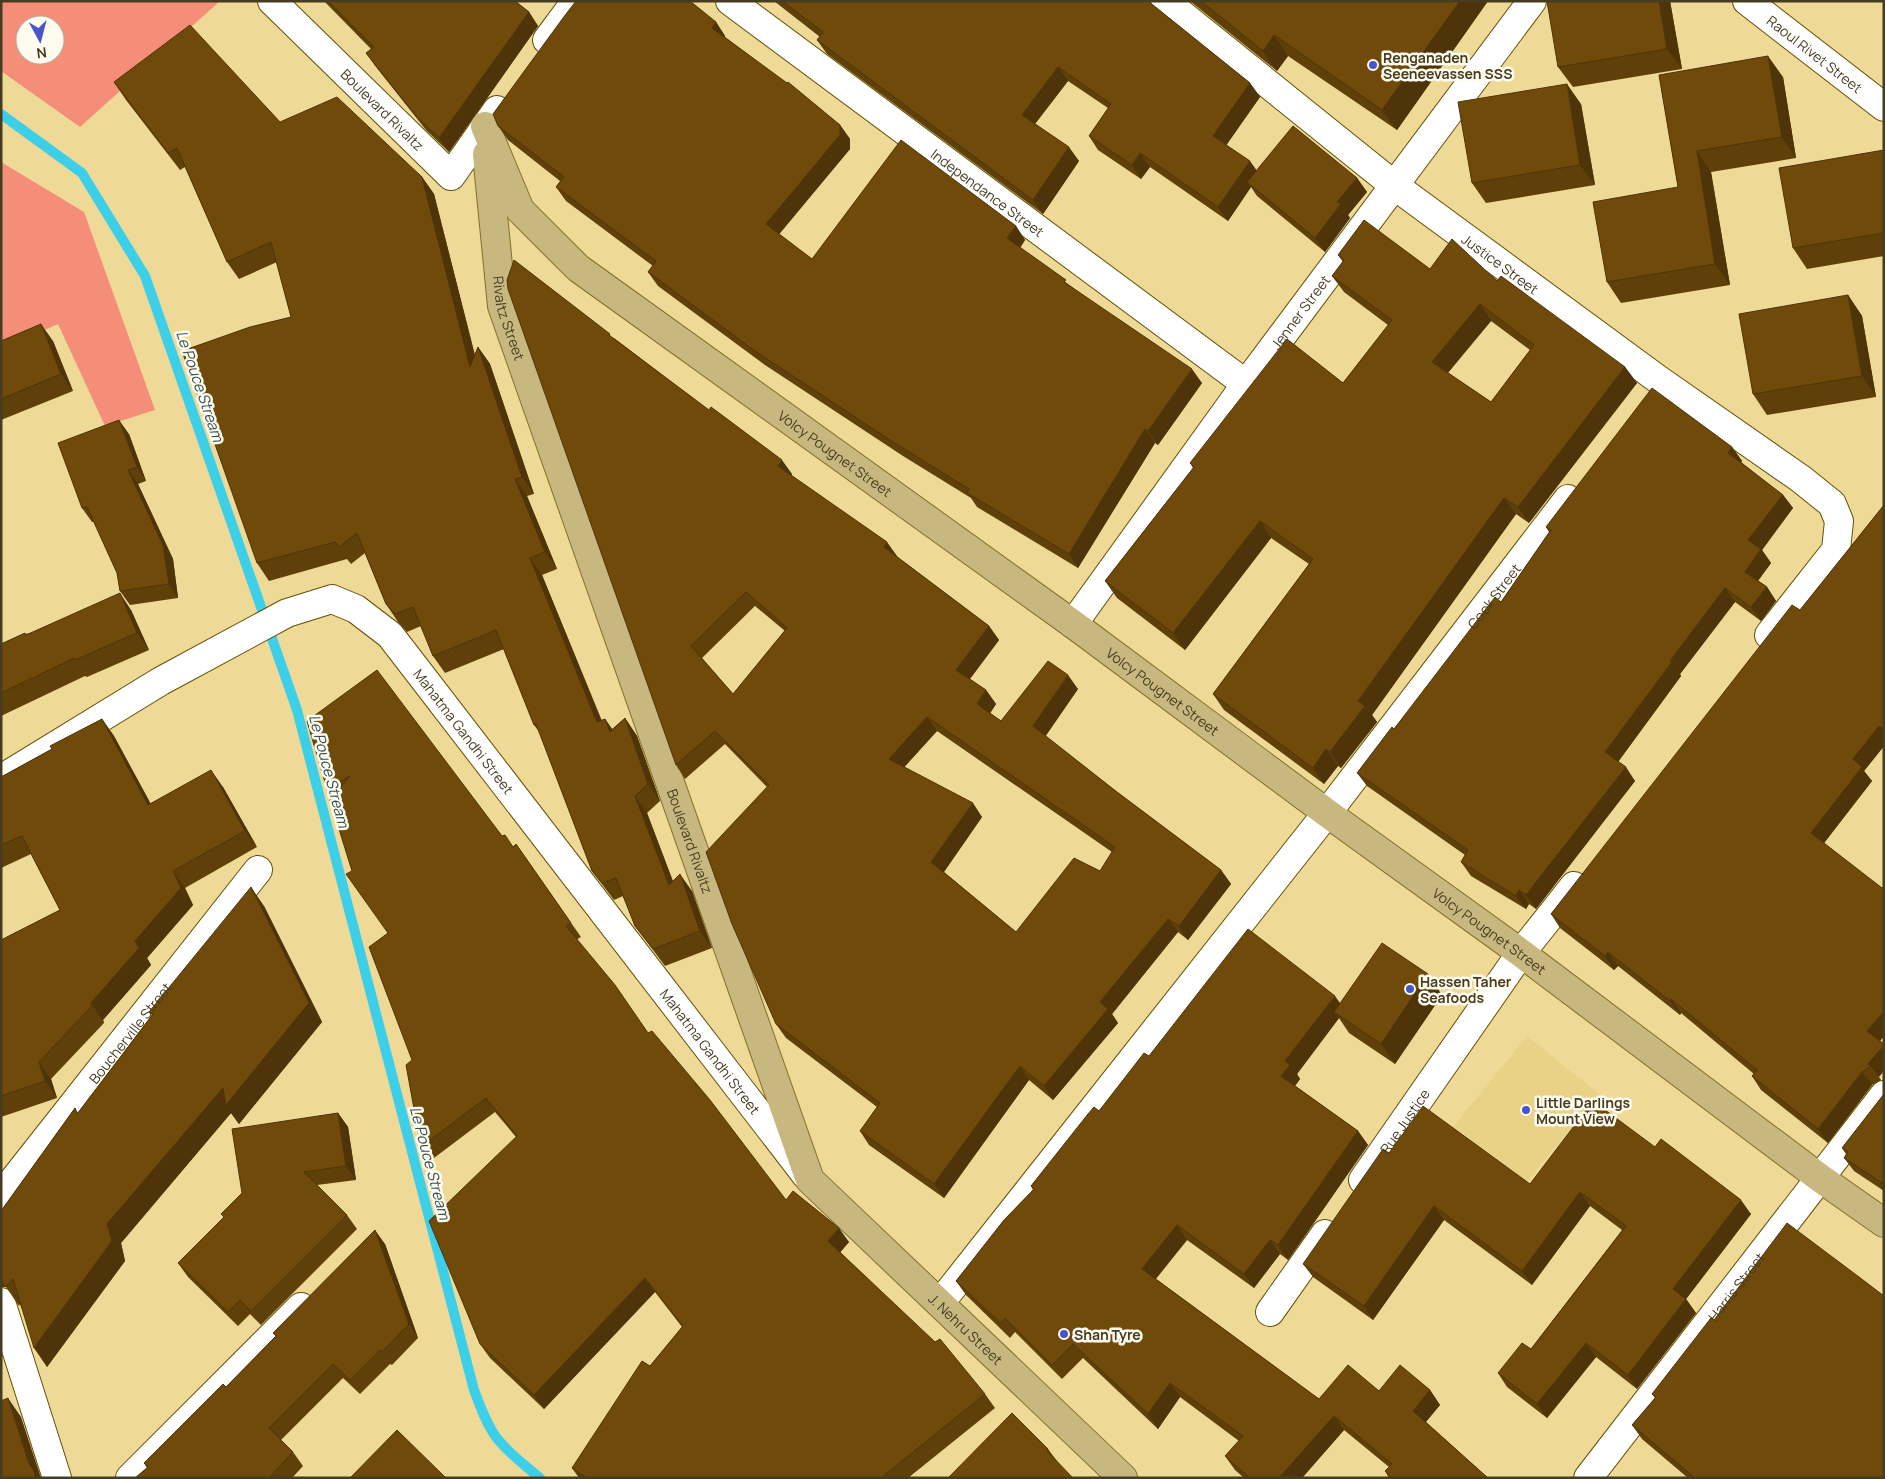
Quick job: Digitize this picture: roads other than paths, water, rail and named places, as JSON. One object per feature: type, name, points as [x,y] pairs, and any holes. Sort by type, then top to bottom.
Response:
[{"type":"main road","name":"Rivaltz Street","points":[[485,126],[502,306],[571,502]]},
{"type":"main road","name":"Volcy Pougnet Street","points":[[485,126],[520,210],[578,268],[1073,624],[1327,813],[1521,953],[1820,1178],[1884,1223]]},
{"type":"main road","name":"Boulevard Rivaltz","points":[[571,502],[810,1180]]},
{"type":"main road","name":"J. Nehru Street","points":[[810,1180],[1123,1478]]},
{"type":"street","name":"Boulevard Rivaltz","points":[[272,1],[451,176],[485,126]]},
{"type":"street","points":[[530,64],[576,1]]},
{"type":"street","name":"Independance Street","points":[[730,1],[1246,384]]},
{"type":"street","name":"Justice Street","points":[[1164,1],[1395,186],[1653,388],[1801,479],[1832,504],[1838,521],[1836,550],[1751,658]]},
{"type":"street","name":"Jenner Street","points":[[1073,624],[1246,384],[1532,1]]},
{"type":"street","name":"Raoul Rivet Street","points":[[1747,1],[1884,107]]},
{"type":"street","points":[[485,126],[513,87]]},
{"type":"street","name":"Cook Street","points":[[940,1303],[1327,813],[1581,483]]},
{"type":"street","name":"Mahatma Gandhi Street","points":[[1,779],[161,681],[287,613],[332,598],[356,608],[390,635],[810,1180]]},
{"type":"street","points":[[1521,953],[1588,868]]},
{"type":"street","name":"Boucherville Street","points":[[1,1196],[258,870]]},
{"type":"street","name":"Rue Justice","points":[[1270,1312],[1521,953]]},
{"type":"street","name":"Harris Street","points":[[1588,1478],[1884,1095]]},
{"type":"street","points":[[130,1478],[317,1291]]},
{"type":"street","points":[[1,1302],[57,1478]]},
{"type":"waterway","name":"Le Pouce Stream","points":[[1,114],[82,173],[145,276],[297,710],[474,1390],[492,1432],[511,1454],[540,1478]]},
{"type":"place","name":"Renganaden Seeneevassen SSS","points":[[1373,65]]},
{"type":"place","name":"Hassen Taher Seafoods","points":[[1410,989]]},
{"type":"place","name":"Little Darlings Mount View","points":[[1526,1110]]},
{"type":"place","name":"Shan Tyre","points":[[1064,1334]]}]
